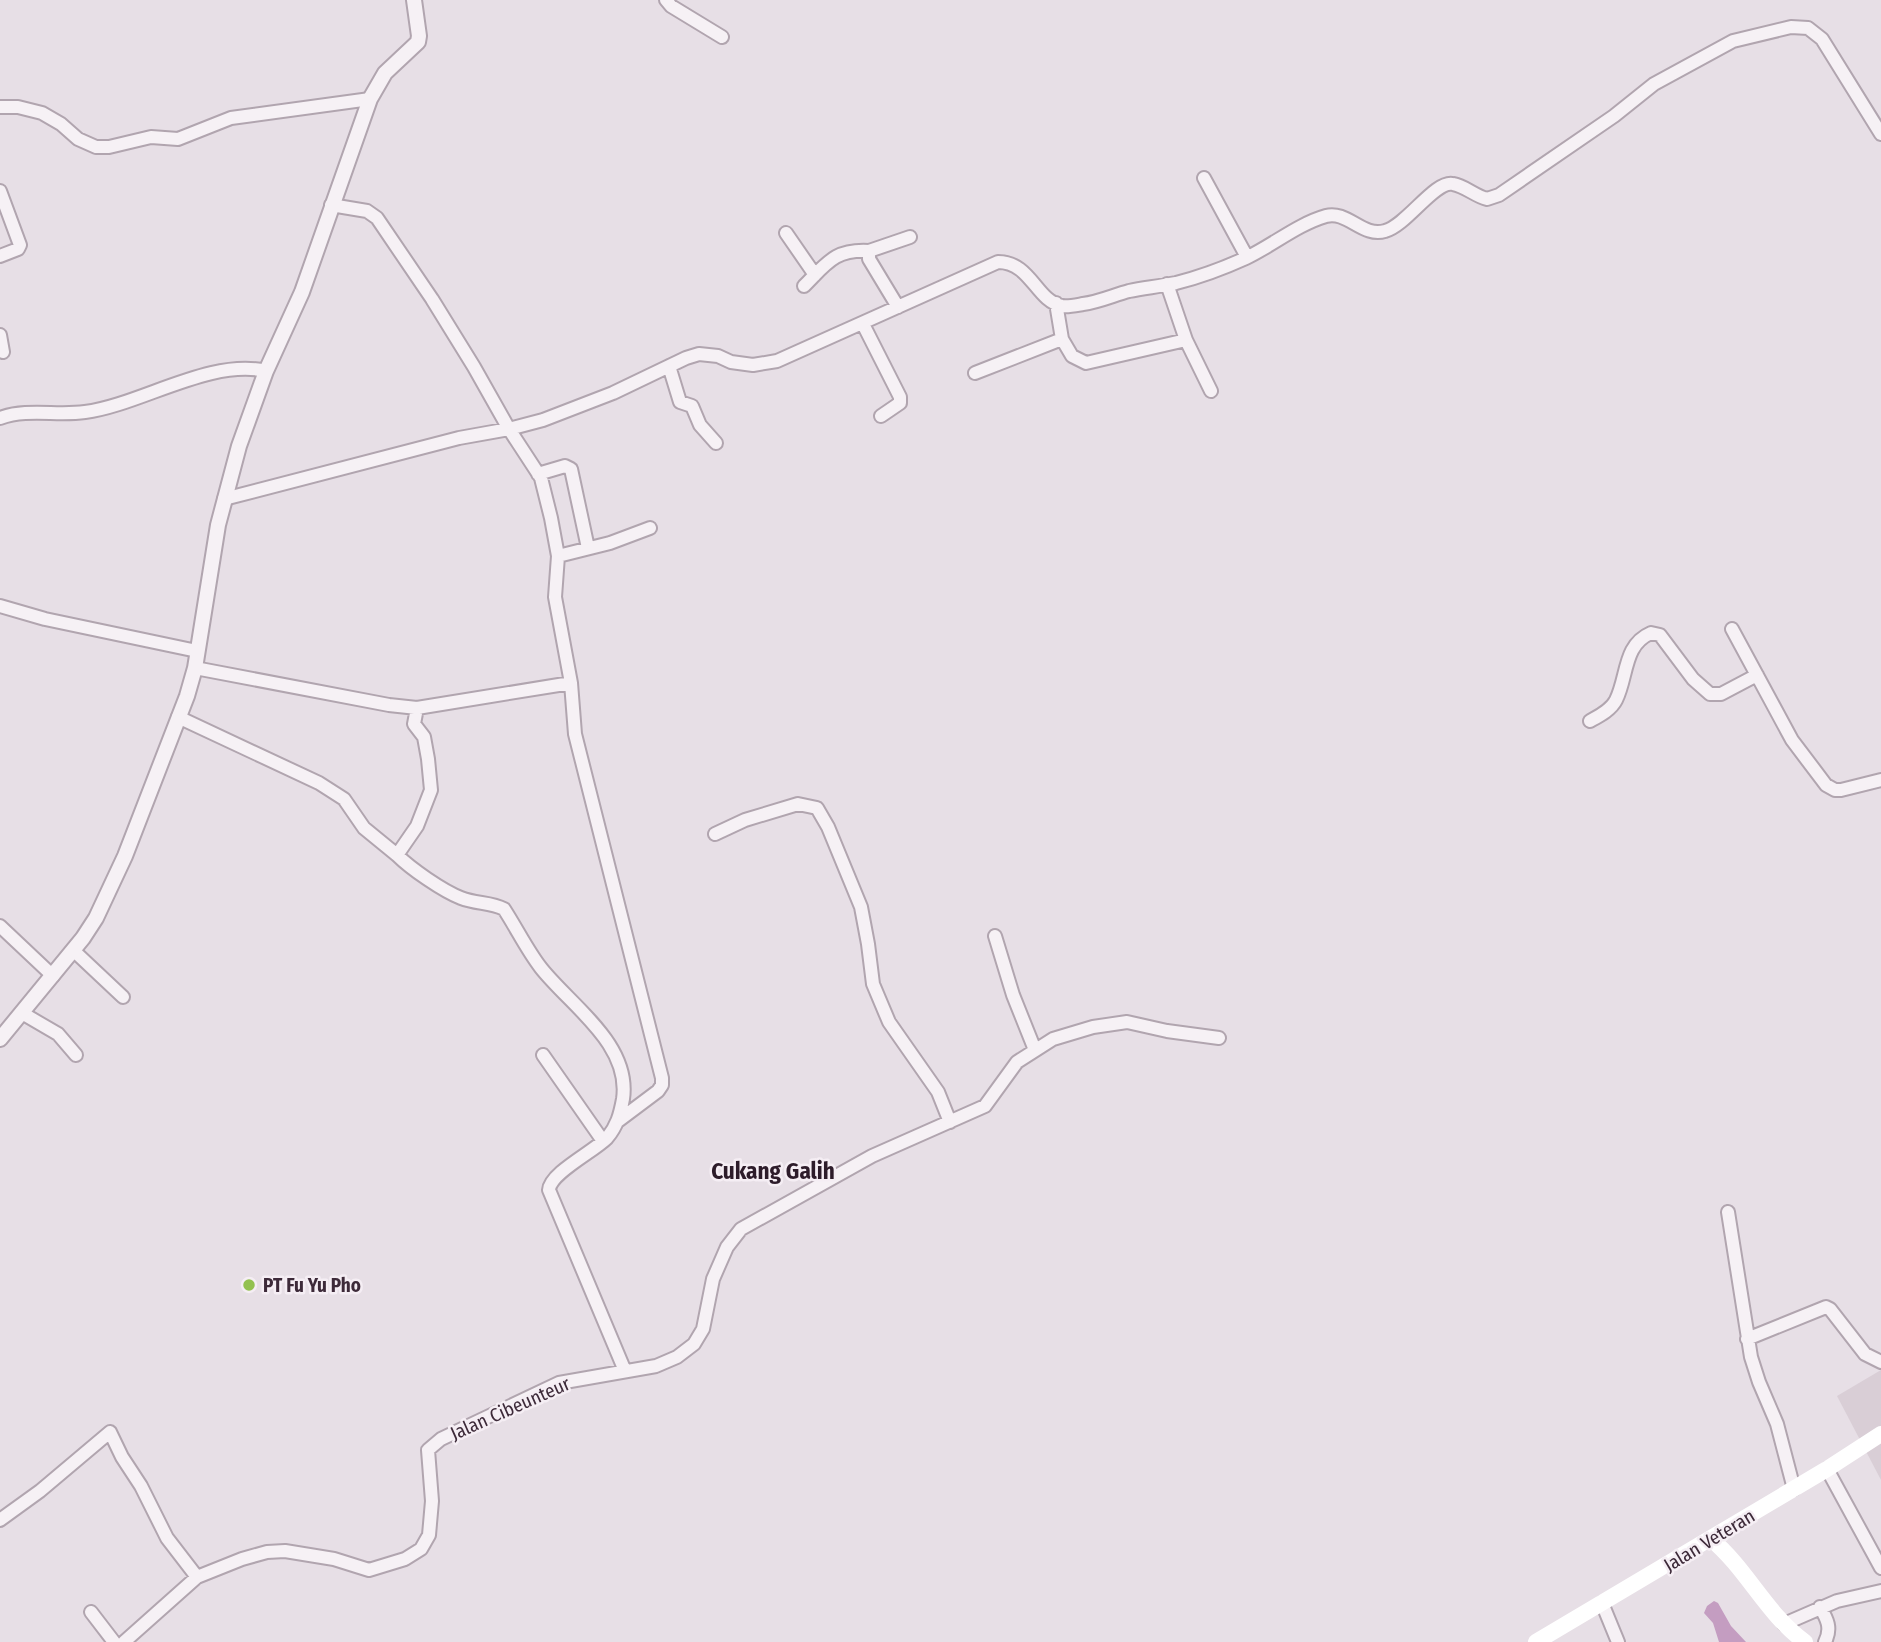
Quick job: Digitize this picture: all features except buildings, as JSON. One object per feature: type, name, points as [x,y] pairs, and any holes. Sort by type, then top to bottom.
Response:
[{"type":"main road","name":"Jalan Veteran","points":[[1536,1642],[1794,1489],[1881,1434]]},
{"type":"main road","points":[[1711,1539],[1726,1553],[1784,1623],[1805,1642]]},
{"type":"street","points":[[0,1039],[53,976],[96,918],[125,856],[187,696],[195,668],[224,499],[239,446],[266,371],[302,292],[370,99],[385,73],[418,42],[414,0]]},
{"type":"street","points":[[666,0],[669,5],[722,37]]},
{"type":"street","points":[[224,499],[459,438],[543,420],[613,393],[686,358],[706,354],[741,364],[763,365],[777,362],[998,262],[1007,262],[1017,267],[1056,303],[1066,306],[1085,304],[1207,273],[1247,257],[1317,219],[1330,215],[1339,216],[1363,229],[1380,232],[1388,230],[1404,221],[1435,191],[1450,183],[1480,197],[1493,198],[1614,116],[1654,84],[1734,41],[1773,30],[1808,28],[1822,39],[1881,134]]},
{"type":"street","points":[[0,107],[18,107],[42,113],[61,124],[78,139],[96,147],[109,147],[151,137],[178,139],[231,118],[370,99]]},
{"type":"street","points":[[1204,178],[1247,257]]},
{"type":"street","points":[[0,191],[20,245],[18,249],[0,256]]},
{"type":"street","points":[[331,205],[367,211],[377,218],[432,299],[538,474],[551,518],[558,556],[555,597],[571,682],[575,734],[662,1078],[659,1091],[618,1121]]},
{"type":"street","points":[[786,233],[815,275]]},
{"type":"street","points":[[804,286],[829,261],[847,251],[869,251],[910,237]]},
{"type":"street","points":[[869,251],[869,259],[898,307]]},
{"type":"street","points":[[1167,284],[1186,340],[1211,391]]},
{"type":"street","points":[[1056,303],[1062,339],[1072,356],[1086,363],[1186,340]]},
{"type":"street","points":[[863,324],[900,397],[900,403],[881,416]]},
{"type":"street","points":[[0,335],[3,352]]},
{"type":"street","points":[[975,373],[1062,339]]},
{"type":"street","points":[[669,366],[680,402],[692,406],[700,425],[716,443]]},
{"type":"street","points":[[0,418],[24,412],[88,412],[217,373],[248,369],[266,371]]},
{"type":"street","points":[[538,474],[565,466],[570,469],[588,548]]},
{"type":"street","points":[[558,556],[610,543],[650,528]]},
{"type":"street","points":[[0,606],[34,616],[197,651]]},
{"type":"street","points":[[1732,629],[1792,740],[1826,785],[1841,790],[1881,780]]},
{"type":"street","points":[[1590,721],[1615,702],[1632,649],[1639,640],[1651,633],[1660,635],[1693,679],[1710,694],[1721,694],[1757,675]]},
{"type":"street","points":[[195,668],[417,708],[571,682]]},
{"type":"street","points":[[397,855],[416,825],[431,790],[425,743],[414,724],[417,708]]},
{"type":"street","points":[[178,717],[336,793],[350,806],[363,828],[413,869],[450,893],[504,909],[540,968],[589,1017],[620,1064],[625,1087],[618,1121],[614,1130],[603,1141],[554,1178],[549,1191],[625,1371]]},
{"type":"street","points":[[715,834],[746,820],[798,804],[817,808],[828,827],[861,907],[873,984],[889,1023],[938,1092],[950,1122]]},
{"type":"street","points":[[0,926],[53,976]]},
{"type":"street","points":[[995,936],[1013,995],[1035,1050]]},
{"type":"street","points":[[73,950],[123,997]]},
{"type":"street","points":[[22,1013],[58,1034],[76,1055]]},
{"type":"street","name":"Jalan Cibeunteur","points":[[124,1642],[197,1577],[242,1559],[277,1551],[334,1559],[369,1570],[405,1559],[421,1549],[429,1535],[432,1501],[428,1450],[435,1444],[452,1433],[559,1383],[656,1366],[677,1357],[694,1344],[706,1319],[713,1279],[727,1247],[741,1229],[872,1156],[989,1102],[1017,1062],[1035,1050],[1065,1035],[1110,1023],[1127,1022],[1219,1038]]},
{"type":"street","points":[[543,1055],[603,1141]]},
{"type":"street","points":[[1728,1212],[1747,1339],[1759,1382],[1777,1424],[1794,1489]]},
{"type":"street","points":[[1747,1339],[1826,1307],[1865,1354],[1881,1362]]},
{"type":"street","points":[[3,1513],[40,1491],[110,1432],[167,1538],[197,1577]]},
{"type":"street","points":[[1827,1469],[1881,1568]]},
{"type":"street","points":[[1784,1623],[1820,1607],[1881,1591]]},
{"type":"street","points":[[1602,1603],[1618,1642]]},
{"type":"street","points":[[1820,1607],[1829,1625],[1825,1642]]},
{"type":"street","points":[[91,1612],[114,1642]]},
{"type":"shaded area","points":[[1881,1370],[1881,1480],[1837,1396]]},
{"type":"shaded area","points":[[1714,1601],[1746,1642],[1719,1642],[1713,1623],[1704,1613],[1707,1606]]},
{"type":"place","name":"PT Fu Yu Pho","points":[[249,1285]]},
{"type":"district","name":"Cukang Galih","points":[[773,1171]]}]
